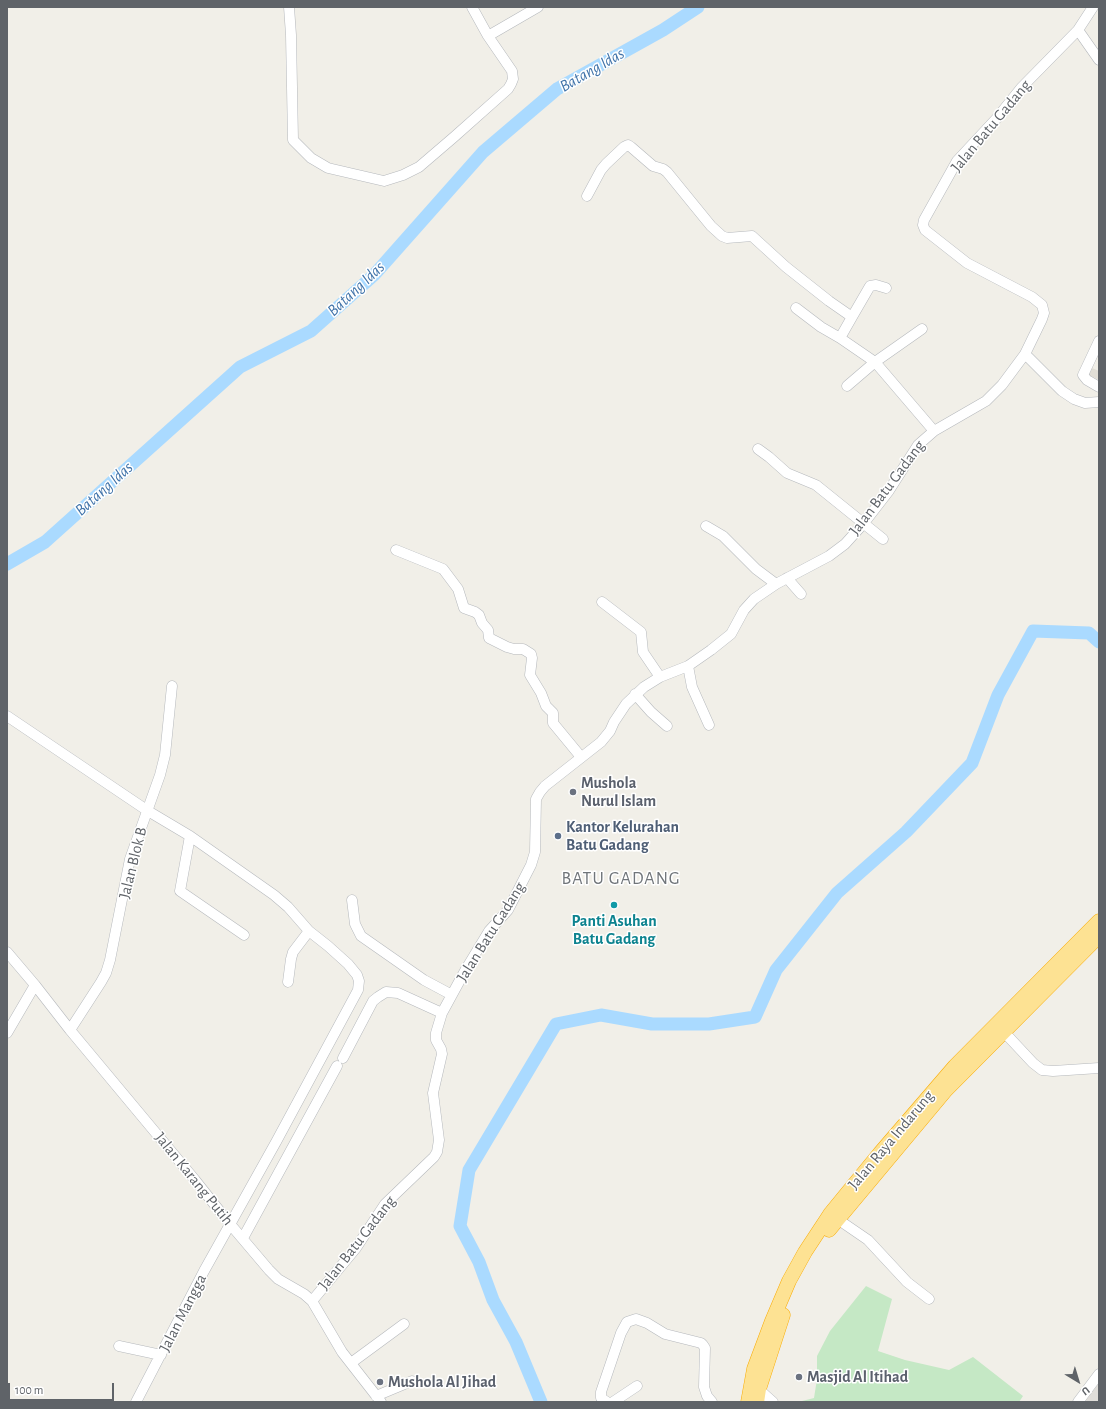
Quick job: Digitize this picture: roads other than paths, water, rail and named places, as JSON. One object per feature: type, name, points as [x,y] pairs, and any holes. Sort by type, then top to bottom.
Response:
[{"type":"highway","name":"Jalan Raya Indarung","points":[[834,1217],[946,1090],[1004,1032],[1082,945],[1099,921]]},
{"type":"highway","name":"Jalan Raya Indarung","points":[[748,1402],[756,1391],[791,1298],[834,1217],[936,1086],[983,1036],[1082,945],[1099,936]]},
{"type":"street","points":[[289,7],[293,140],[311,158],[324,167],[384,181],[403,175],[419,167],[508,89],[513,80],[512,71],[488,36],[472,7]]},
{"type":"street","points":[[488,36],[538,7]]},
{"type":"street","name":"Jalan Batu Gadang","points":[[312,1301],[353,1253],[385,1204],[434,1157],[439,1140],[433,1093],[434,1082],[442,1058],[441,1049],[435,1036],[442,1013],[452,995],[483,940],[512,903],[531,865],[535,852],[536,805],[538,796],[545,786],[561,775],[605,737],[619,714],[635,694],[651,681],[688,666],[731,634],[747,605],[754,599],[776,584],[837,550],[864,523],[888,492],[918,444],[934,431],[986,401],[1002,386],[1025,354],[1042,319],[1044,313],[1042,305],[1032,297],[967,263],[925,230],[923,225],[924,220],[957,161],[997,118],[1022,87],[1078,30],[1095,9]]},
{"type":"street","points":[[1078,30],[1099,60]]},
{"type":"street","points":[[587,196],[601,170],[624,147],[628,145],[653,166],[667,172],[711,226],[722,236],[727,238],[752,236],[786,267],[852,317]]},
{"type":"street","points":[[840,338],[870,286],[876,285],[886,288]]},
{"type":"street","points":[[796,308],[821,328],[840,338],[874,362],[934,431]]},
{"type":"street","points":[[847,386],[874,362],[922,329]]},
{"type":"street","points":[[1099,341],[1083,374],[1087,380],[1099,387]]},
{"type":"street","points":[[1025,354],[1062,391],[1074,399],[1085,403],[1099,402]]},
{"type":"street","points":[[758,449],[769,456],[787,473],[816,485],[883,539]]},
{"type":"street","points":[[706,526],[723,536],[756,569],[776,584]]},
{"type":"street","points":[[396,550],[442,570],[458,589],[464,608],[479,615],[482,623],[488,631],[489,638],[507,647],[523,649],[529,652],[532,658],[530,674],[541,693],[546,706],[553,713],[553,723],[581,757]]},
{"type":"street","points":[[787,578],[801,594]]},
{"type":"street","points":[[602,602],[641,632],[642,650],[660,677]]},
{"type":"street","points":[[688,666],[692,687],[709,725]]},
{"type":"street","name":"Jalan Blok B","points":[[70,1030],[106,973],[110,960],[130,859],[160,775],[165,755],[172,686]]},
{"type":"street","points":[[635,694],[651,712],[667,726]]},
{"type":"street","points":[[7,716],[148,810],[190,836],[274,895],[288,907],[309,931],[297,946],[291,959],[288,982]]},
{"type":"street","points":[[190,836],[180,891],[244,935]]},
{"type":"street","points":[[352,900],[355,924],[361,936],[424,980],[452,995]]},
{"type":"street","name":"Jalan Mangga","points":[[136,1402],[230,1224],[280,1135],[360,985],[357,975],[348,964],[309,931]]},
{"type":"street","name":"Jalan Karang Putih","points":[[7,952],[230,1224],[278,1279],[304,1294],[312,1301],[332,1336],[379,1399]]},
{"type":"street","points":[[7,1033],[35,985]]},
{"type":"street","points":[[243,1238],[373,1001],[386,992],[398,993],[442,1013]]},
{"type":"street","points":[[1004,1032],[1033,1063],[1042,1070],[1053,1071],[1099,1068]]},
{"type":"street","points":[[834,1217],[868,1240],[906,1282],[930,1299]]},
{"type":"street","points":[[607,1402],[601,1398],[601,1392],[621,1333],[627,1322],[636,1319],[647,1323],[665,1334],[701,1343],[703,1345],[705,1348],[704,1387],[707,1396],[712,1402]]},
{"type":"street","points":[[351,1363],[404,1324]]},
{"type":"street","points":[[119,1346],[161,1355]]},
{"type":"street","points":[[1078,1402],[1099,1374]]},
{"type":"street","points":[[379,1399],[412,1381]]},
{"type":"street","points":[[613,1402],[637,1386]]},
{"type":"street","points":[[756,1391],[773,1402]]},
{"type":"waterway","name":"Batang Idas","points":[[7,564],[45,542],[240,367],[311,331],[374,275],[483,152],[557,89],[663,30],[698,7]]},
{"type":"waterway","points":[[541,1402],[516,1342],[493,1300],[479,1262],[460,1226],[469,1170],[556,1024],[601,1015],[652,1024],[709,1024],[755,1017],[776,970],[837,893],[906,832],[972,763],[998,695],[1033,631],[1089,633],[1099,642]]},
{"type":"place","name":"Mushola Nurul Islam","points":[[573,792]]},
{"type":"place","name":"Kantor Kelurahan Batu Gadang","points":[[558,836]]},
{"type":"place","name":"Panti Asuhan Batu Gadang","points":[[614,905]]},
{"type":"place","name":"Masjid Al Itihad","points":[[799,1377]]},
{"type":"place","name":"Mushola Al Jihad","points":[[380,1382]]},
{"type":"district","name":"BATU GADANG","points":[[621,879]]}]
